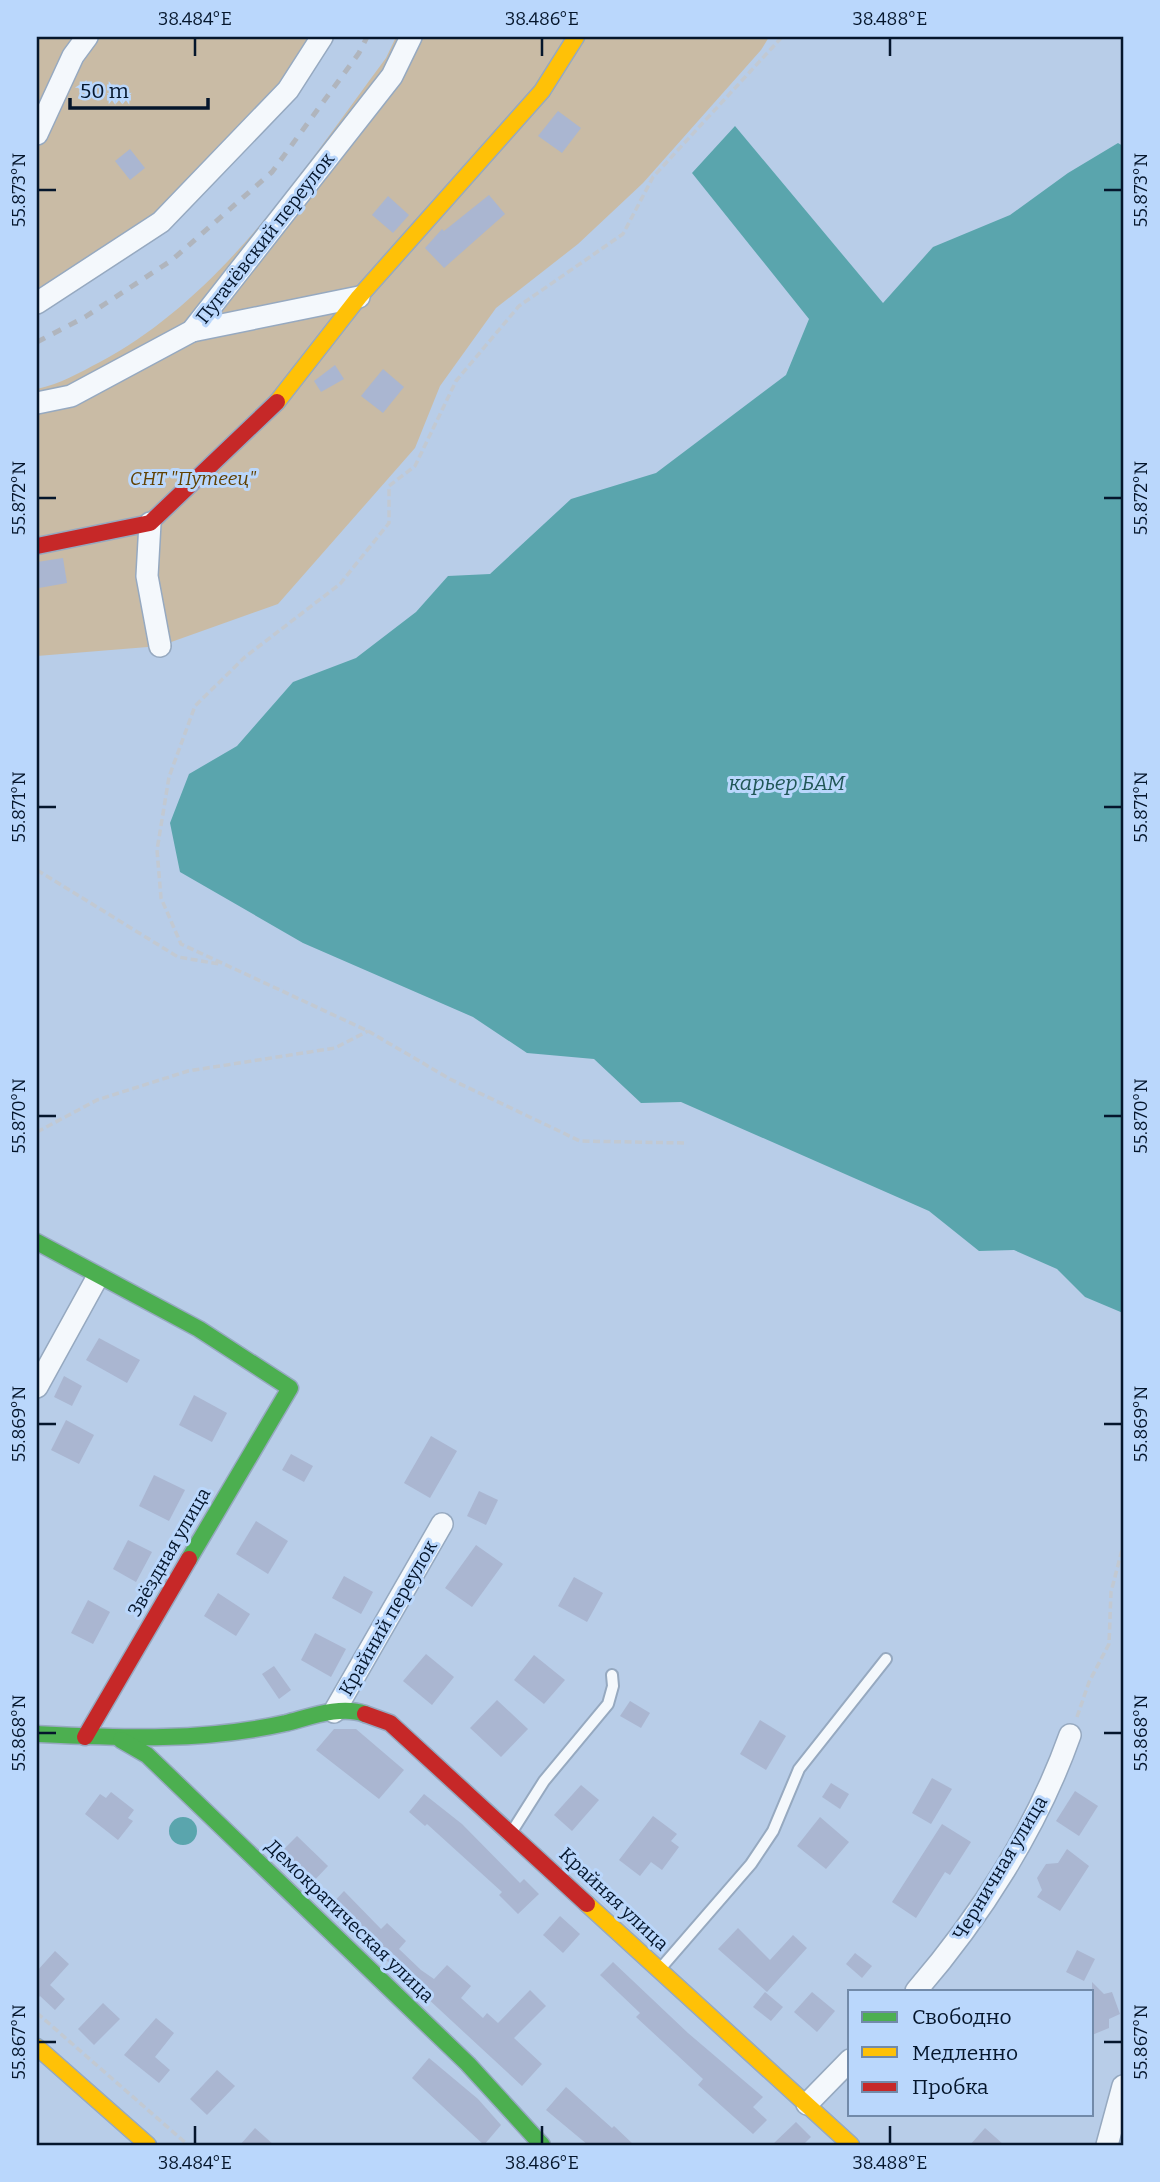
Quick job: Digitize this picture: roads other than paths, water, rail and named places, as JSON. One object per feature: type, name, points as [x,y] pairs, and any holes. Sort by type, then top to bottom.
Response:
[{"type":"street","points":[[37,134],[73,56],[88,37]]},
{"type":"street","points":[[37,303],[161,222],[288,90],[322,37]]},
{"type":"street","name":"Пугачёвский переулок","points":[[37,403],[71,396],[192,331],[392,76],[411,37]]},
{"type":"street","points":[[37,546],[150,523],[273,407],[359,297],[542,91],[576,37]]},
{"type":"street","points":[[192,331],[359,297]]},
{"type":"street","points":[[150,523],[146,576],[160,646]]},
{"type":"street","points":[[37,1242],[97,1278],[37,1387]]},
{"type":"street","name":"Звёздная улица","points":[[85,1737],[290,1388],[255,1361],[97,1278]]},
{"type":"street","name":"Крайний переулок","points":[[334,1712],[442,1524]]},
{"type":"street","name":"Крайняя улица","points":[[37,1734],[152,1740],[255,1730],[334,1712],[359,1712],[390,1723],[852,2145]]},
{"type":"street","name":"Черничная улица","points":[[917,1990],[948,1953],[988,1895],[1034,1817],[1070,1735]]},
{"type":"street","name":"Демократическая улица","points":[[119,1739],[146,1755],[468,2064],[542,2145]]},
{"type":"street","points":[[37,2047],[148,2145]]},
{"type":"street","points":[[807,2104],[848,2062]]},
{"type":"street","points":[[1107,2145],[1123,2086]]},
{"type":"lane","points":[[660,1969],[751,1864],[774,1832],[799,1769],[886,1659]]},
{"type":"lane","points":[[511,1833],[544,1781],[608,1704],[613,1686],[612,1675]]},
{"type":"water","name":"карьер БАМ","points":[[735,126],[883,303],[933,247],[1010,215],[1068,173],[1118,143],[1123,146],[1123,1313],[1085,1297],[1057,1269],[1014,1250],[979,1251],[929,1211],[681,1102],[641,1103],[594,1059],[527,1053],[473,1017],[303,943],[180,872],[170,823],[189,774],[237,746],[293,682],[356,658],[416,612],[448,576],[490,574],[571,499],[656,473],[786,375],[809,319],[692,173]]},
{"type":"water","points":[[183,1817],[193,1821],[197,1831],[193,1841],[183,1845],[173,1841],[169,1831],[173,1821]]},
{"type":"railway","points":[[37,342],[85,317],[172,260],[272,172],[359,53],[367,37]]},
{"type":"park label","name":"СНТ \"Путеец\"","points":[[193,478]]}]
